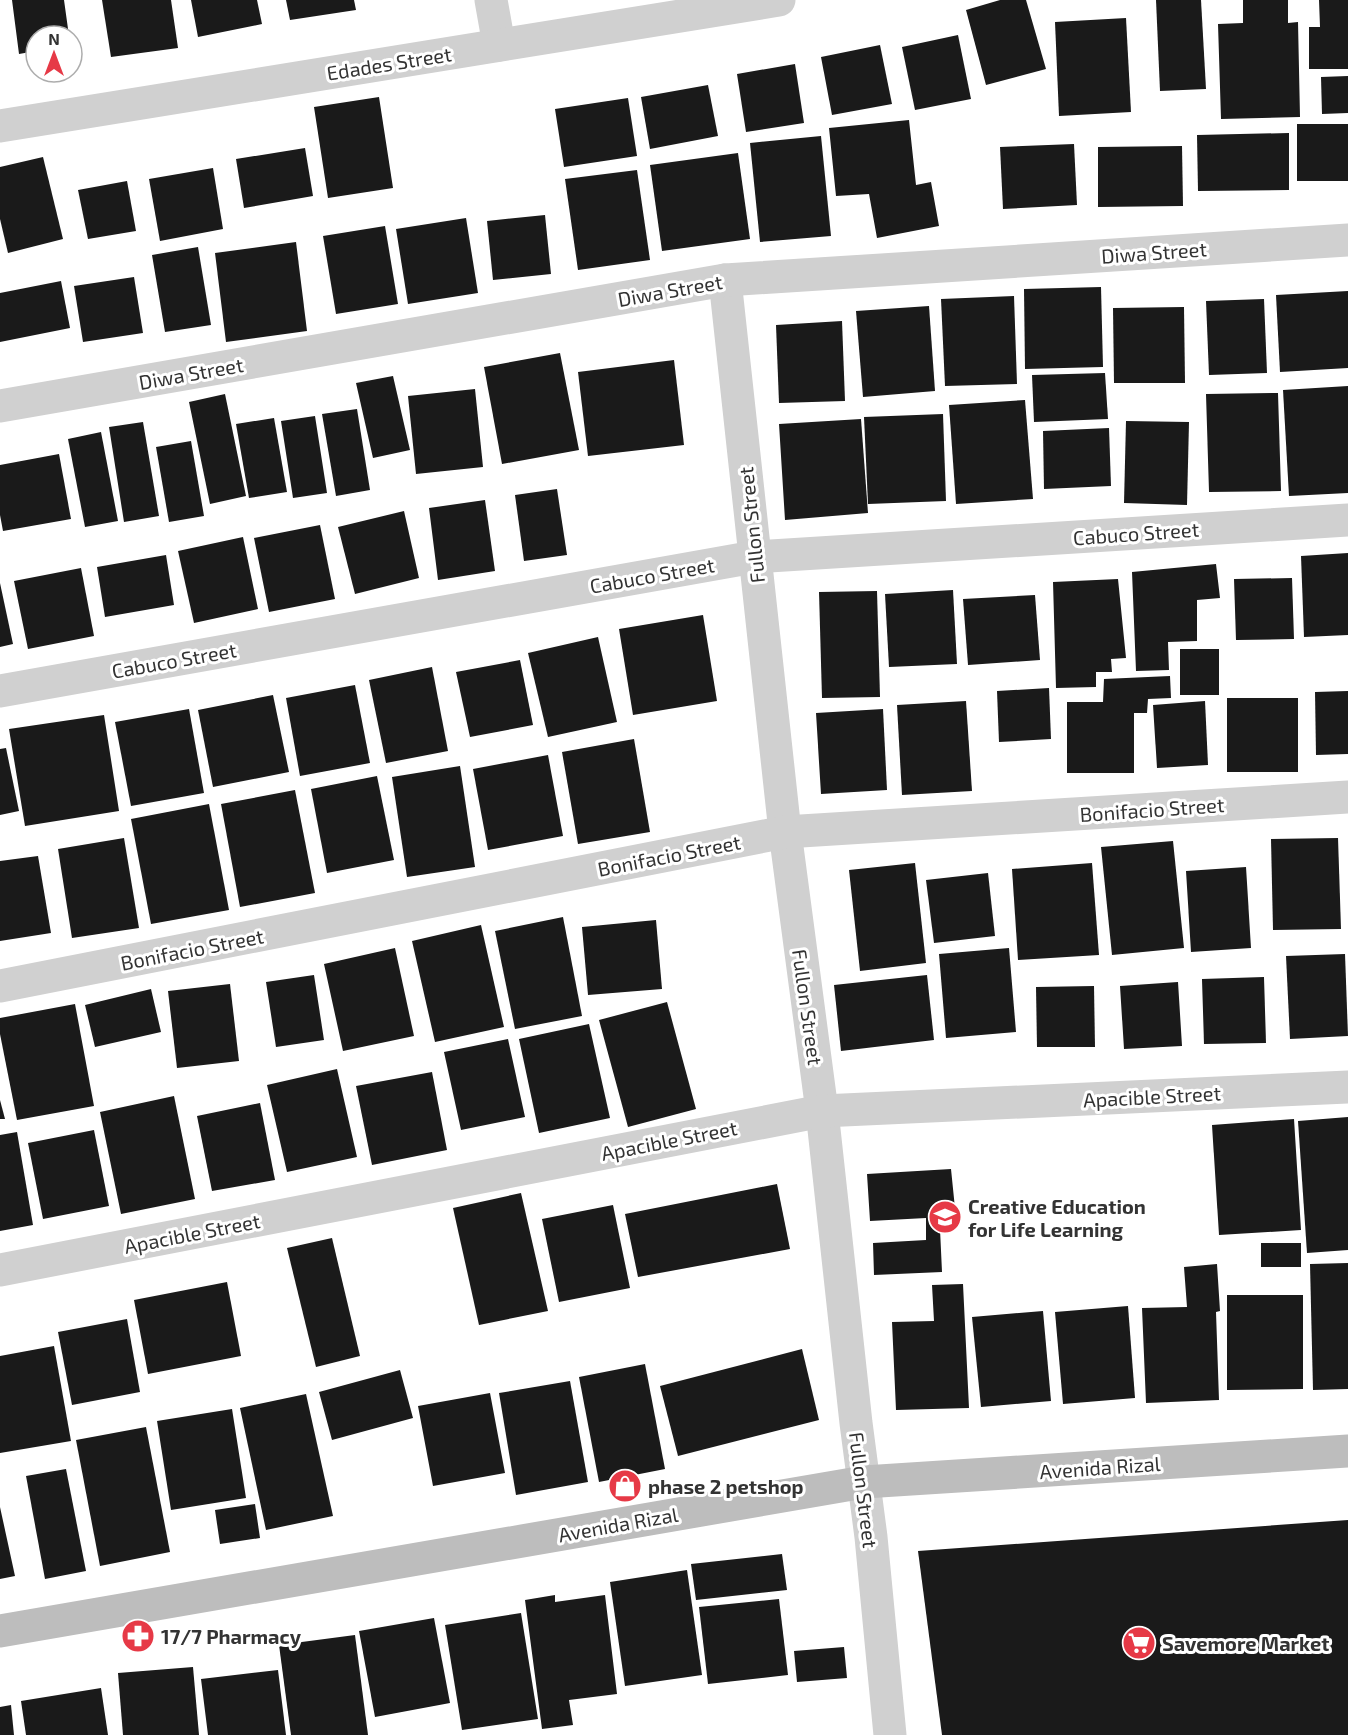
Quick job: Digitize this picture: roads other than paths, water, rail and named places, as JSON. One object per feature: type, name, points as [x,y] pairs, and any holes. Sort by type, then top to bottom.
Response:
[{"type":"main road","name":"Avenida Rizal","points":[[0,1631],[864,1482],[1348,1451]]},
{"type":"street","points":[[491,0],[499,45]]},
{"type":"street","name":"Edades Street","points":[[0,126],[779,0]]},
{"type":"street","name":"Diwa Street","points":[[0,406],[725,280],[1348,240]]},
{"type":"street","name":"Fullon Street","points":[[725,280],[785,832],[822,1111],[854,1411],[871,1537],[890,1735]]},
{"type":"street","name":"Cabuco Street","points":[[0,691],[754,557],[1348,520]]},
{"type":"street","name":"Bonifacio Street","points":[[0,986],[785,832],[1348,797]]},
{"type":"street","name":"Apacible Street","points":[[0,1270],[822,1111],[1348,1087]]},
{"type":"place","name":"Creative Education for Life Learning","points":[[945,1217]]},
{"type":"place","name":"phase 2 petshop","points":[[625,1486]]},
{"type":"place","name":"17/7 Pharmacy","points":[[138,1636]]},
{"type":"place","name":"Savemore Market","points":[[1139,1643]]}]
